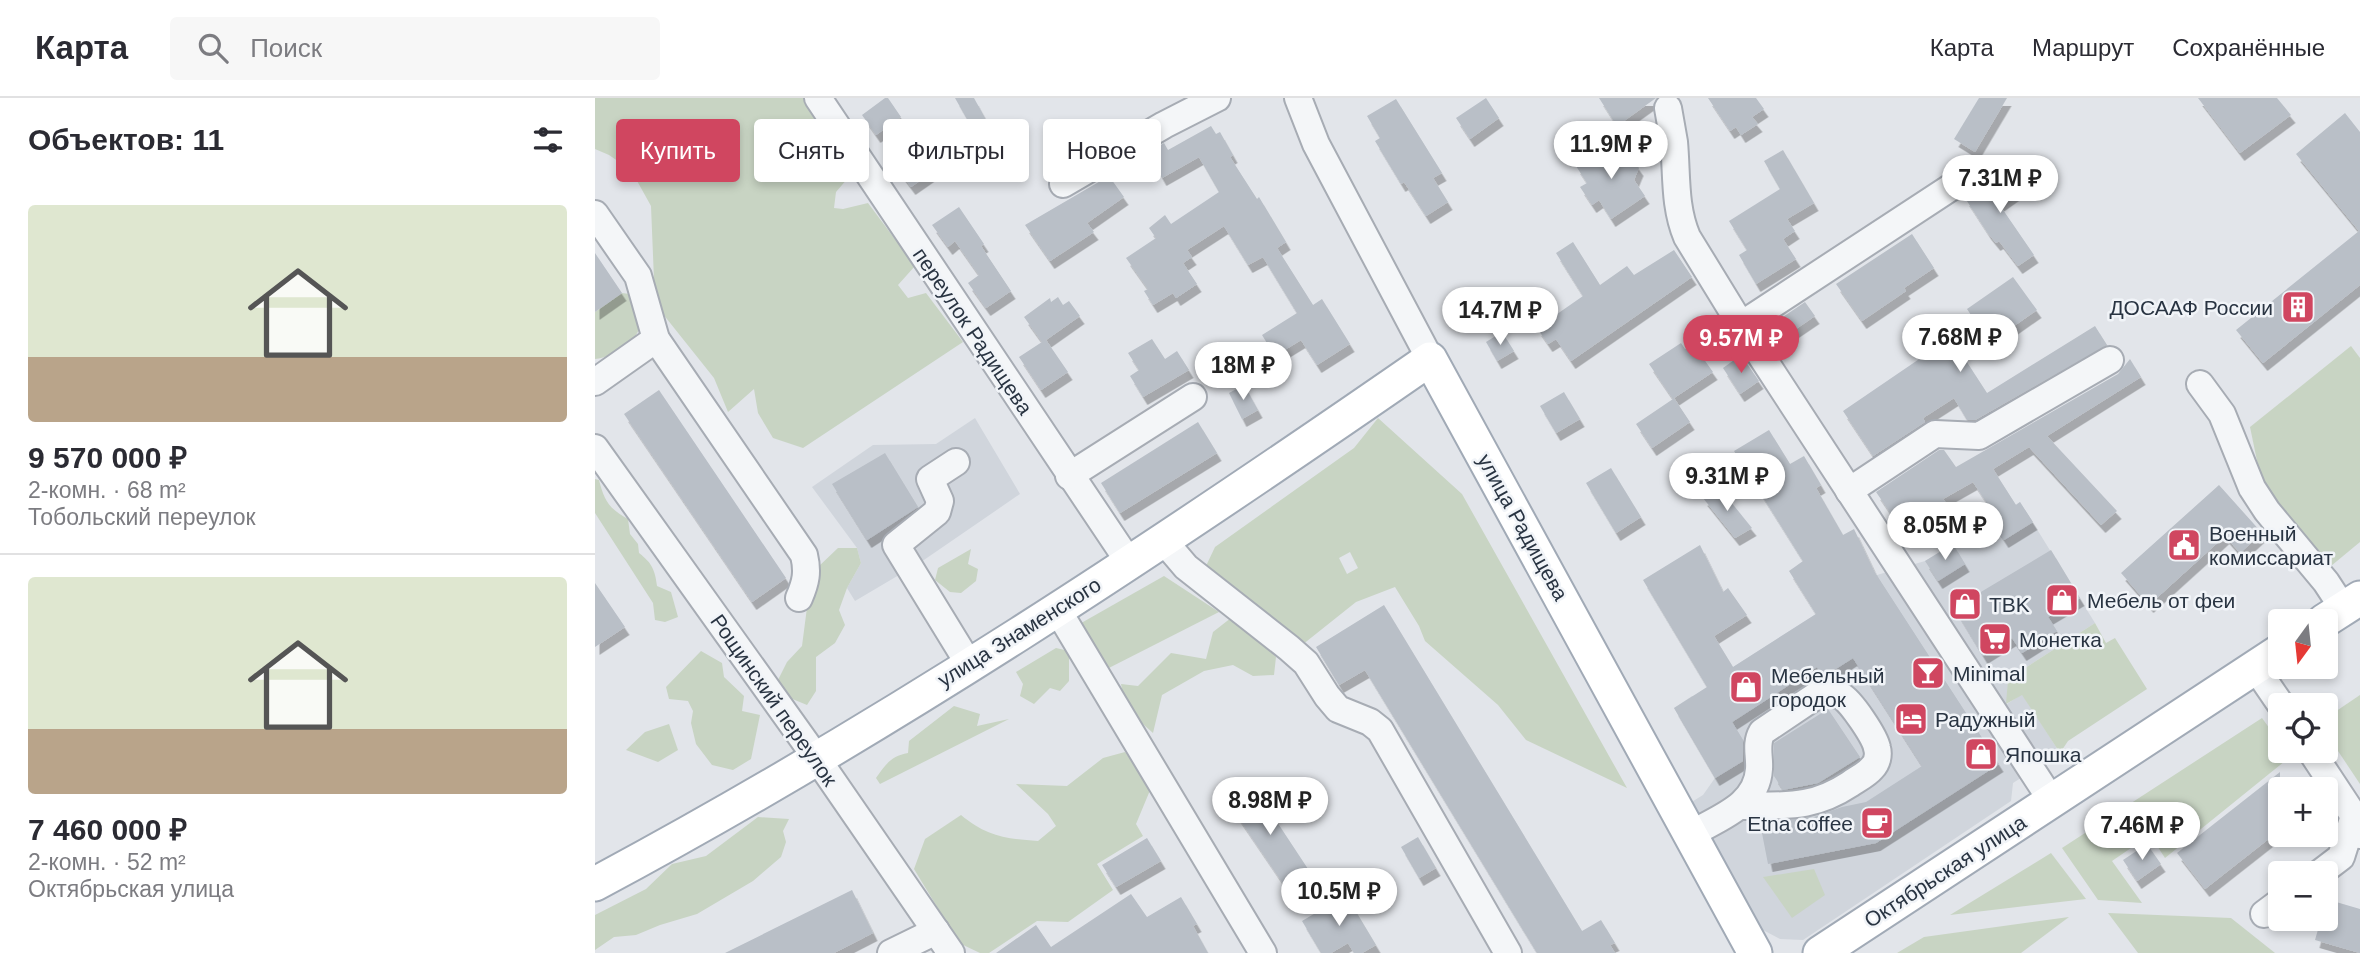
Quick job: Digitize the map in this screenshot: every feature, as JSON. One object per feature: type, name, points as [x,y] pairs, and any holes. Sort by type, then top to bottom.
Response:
[{"type":"main road","name":"улица Знаменского","points":[[595,884],[818,760],[1163,540],[1430,359]]},
{"type":"main road","name":"улица Радищева","points":[[1430,359],[1755,953]]},
{"type":"main road","name":"Октябрьская улица","points":[[1820,953],[2268,659]]},
{"type":"street","name":"переулок Радищева","points":[[818,98],[1129,562]]},
{"type":"street","points":[[1063,184],[1164,125],[1217,98]]},
{"type":"street","name":"улица Радищева","points":[[1298,98],[1316,145],[1430,359]]},
{"type":"street","points":[[1668,108],[1674,142],[1677,201],[1680,221],[1687,237],[1741,325],[2052,801]]},
{"type":"street","points":[[1741,325],[1953,186]]},
{"type":"street","points":[[595,214],[638,276],[656,340],[804,555],[806,583],[799,597]]},
{"type":"street","points":[[595,382],[656,340]]},
{"type":"street","points":[[1849,491],[1935,434],[1979,436],[2110,360]]},
{"type":"street","points":[[2200,384],[2222,414],[2252,488],[2267,511],[2326,582],[2343,609]]},
{"type":"street","points":[[1069,476],[1193,397]]},
{"type":"street","name":"Рощинский переулок","points":[[595,448],[818,760],[943,942]]},
{"type":"street","points":[[956,463],[929,479],[940,502],[937,512],[896,545],[969,664]]},
{"type":"street","points":[[1163,540],[1186,567],[1306,663],[1338,709],[1370,722],[1380,730],[1508,953]]},
{"type":"street","points":[[1057,609],[1263,953]]},
{"type":"street","points":[[1691,834],[1742,806],[1754,790],[1758,779],[1758,739],[1762,732],[1820,694],[1830,693],[1849,701],[1875,742],[1877,761],[1871,770],[1819,801],[1742,806]]},
{"type":"street","points":[[2318,763],[2357,825],[2351,858]]},
{"type":"street","points":[[891,953],[943,942]]},
{"type":"shaded area","points":[[975,418],[1020,494],[921,562],[855,601],[847,588],[861,563],[857,548],[812,487],[873,445],[936,444]]},
{"type":"shaded area","points":[[2020,502],[2095,623],[2008,679],[2007,704],[2022,694],[2060,753],[2013,783],[2011,801],[1803,940],[1780,939],[1763,930],[1690,803],[1703,795],[1715,778],[1674,708],[1692,696],[1698,699],[1716,678],[1877,575],[1925,561]]},
{"type":"green space","points":[[595,98],[806,98],[820,119],[754,119],[754,182],[845,182],[836,192],[834,208],[843,209],[868,203],[915,266],[898,285],[908,298],[926,293],[963,342],[803,448],[773,438],[758,413],[754,389],[728,412],[714,378],[655,304],[651,206],[638,182],[740,182],[740,119],[616,119],[616,160],[595,149]]},
{"type":"green space","points":[[622,293],[637,295],[642,314],[641,325],[626,346],[611,355],[595,359],[595,312]]},
{"type":"green space","points":[[2351,346],[2360,358],[2360,542],[2331,566],[2267,492],[2261,480],[2250,427]]},
{"type":"green space","points":[[1378,418],[1462,494],[1627,788],[1526,740],[1498,705],[1425,641],[1395,587],[1356,602],[1297,649],[1206,566],[1215,547],[1354,448]],"holes":[[[1350,552],[1358,568],[1347,574],[1339,558]]]},
{"type":"green space","points":[[595,479],[599,480],[608,503],[628,519],[630,534],[638,544],[639,553],[652,567],[657,586],[671,592],[678,617],[665,622],[655,620],[653,603],[595,513]]},
{"type":"green space","points":[[838,548],[857,548],[861,563],[839,610],[845,625],[835,643],[816,657],[816,691],[807,705],[790,698],[778,680],[787,662],[802,646],[809,592],[817,568]]},
{"type":"green space","points":[[971,549],[968,564],[978,569],[976,581],[961,593],[950,592],[935,580],[938,568]]},
{"type":"green space","points":[[1164,576],[1219,612],[1101,672],[1076,626]]},
{"type":"green space","points":[[1236,614],[1276,657],[1274,675],[1253,676],[1233,665],[1204,671],[1162,695],[1153,733],[1126,709],[1121,684],[1138,686],[1171,653],[1206,659],[1213,632]]},
{"type":"green space","points":[[2095,623],[2106,643],[2115,638],[2147,689],[2068,741],[2060,753],[2022,695],[2006,704],[2008,679]]},
{"type":"green space","points":[[1056,648],[1069,651],[1069,681],[1060,691],[1050,688],[1034,704],[1020,696],[1023,684],[1016,672]]},
{"type":"green space","points":[[701,651],[722,663],[724,677],[744,696],[742,711],[760,715],[751,759],[733,770],[712,765],[696,744],[691,723],[693,711],[688,701],[669,699],[666,687]]},
{"type":"green space","points":[[2360,695],[2360,784],[2338,751],[2338,710]]},
{"type":"green space","points":[[954,706],[980,714],[977,726],[1009,719],[880,784],[876,778],[886,765],[897,756],[908,753],[909,741]]},
{"type":"green space","points":[[2262,718],[2268,726],[2268,763],[2283,763],[2165,858],[2150,835],[2112,861],[2142,903],[2098,900],[2062,848]]},
{"type":"green space","points":[[669,724],[678,750],[658,762],[626,750],[645,732]]},
{"type":"green space","points":[[1125,752],[1151,788],[1136,824],[1143,836],[1097,864],[1113,890],[1068,922],[1037,921],[989,953],[980,953],[959,943],[914,869],[925,839],[961,815],[988,832],[1038,841],[1056,826],[1048,814],[1016,784],[1067,786],[1103,758]]},
{"type":"green space","points":[[758,817],[789,819],[783,831],[786,842],[781,857],[753,881],[697,914],[636,935],[614,937],[595,950],[595,915],[646,889],[672,864],[706,856]]},
{"type":"green space","points":[[2051,853],[2086,899],[1950,915]]},
{"type":"green space","points":[[1814,869],[1825,895],[1792,918],[1763,877]]},
{"type":"green space","points":[[2108,913],[2231,918],[2275,953],[2138,953]]},
{"type":"green space","points":[[2069,917],[2021,953],[1897,953],[1924,937]]},
{"type":"building","points":[[888,98],[901,117],[883,119],[883,130],[876,135],[869,125],[869,119],[862,115]]},
{"type":"building","points":[[955,98],[974,98],[986,119],[967,119]]},
{"type":"building","points":[[1486,98],[1499,118],[1470,139],[1456,118]]},
{"type":"building","points":[[1599,98],[1656,98],[1617,126]]},
{"type":"building","points":[[1708,98],[1756,98],[1764,109],[1752,117],[1758,124],[1741,135],[1736,127],[1730,131]]},
{"type":"building","points":[[1979,98],[2007,98],[1975,152],[1954,139]]},
{"type":"building","points":[[2198,98],[2277,98],[2291,115],[2240,153]]},
{"type":"building","points":[[1396,99],[1442,173],[1433,178],[1448,202],[1426,216],[1404,182],[1401,184],[1375,141],[1380,138],[1367,116]]},
{"type":"building","name":"ДОСААФ России","points":[[2345,113],[2360,132],[2360,285],[2263,363],[2236,330],[2359,231],[2296,154]]},
{"type":"building","points":[[1211,126],[1216,134],[1220,132],[1233,155],[1230,157],[1257,199],[1259,197],[1286,242],[1277,248],[1313,305],[1322,299],[1350,344],[1317,365],[1301,340],[1275,356],[1262,335],[1297,313],[1263,257],[1248,265],[1224,226],[1187,250],[1192,257],[1183,263],[1197,284],[1176,298],[1173,293],[1153,305],[1144,291],[1148,289],[1126,258],[1156,238],[1149,228],[1165,215],[1171,224],[1219,192],[1199,157],[1162,178],[1161,145],[1164,143],[1168,150]]},
{"type":"building","points":[[1610,144],[1620,158],[1631,157],[1639,168],[1634,180],[1645,196],[1611,219],[1599,200],[1592,205],[1580,187],[1587,183],[1576,166]]},
{"type":"building","points":[[1783,150],[1814,203],[1787,219],[1795,231],[1783,239],[1796,259],[1756,284],[1739,255],[1747,250],[1729,221],[1780,189],[1764,161]]},
{"type":"building","points":[[2010,168],[2023,187],[1999,204],[2034,255],[2018,266],[1999,241],[1996,243],[1987,232],[1965,198]]},
{"type":"building","points":[[1099,182],[1113,182],[1124,197],[1087,223],[1094,232],[1050,261],[1025,225]]},
{"type":"building","points":[[959,207],[1011,291],[986,308],[968,283],[979,275],[955,241],[948,247],[932,225]]},
{"type":"building","points":[[1912,234],[1934,268],[1862,321],[1836,284]]},
{"type":"building","points":[[1573,242],[1600,285],[1627,266],[1634,275],[1674,250],[1692,277],[1571,361],[1556,339],[1548,344],[1537,328],[1583,296],[1556,253]]},
{"type":"building","points":[[595,253],[622,293],[595,312]]},
{"type":"building","points":[[2013,277],[2037,310],[2007,331],[2002,325],[1961,353],[1987,393],[2095,326],[2107,345],[1975,420],[1967,420],[1954,398],[1923,418],[1925,422],[1873,456],[1843,411],[1975,321],[1967,309]]},
{"type":"building","points":[[1058,297],[1063,305],[1069,301],[1080,316],[1046,340],[1068,372],[1041,390],[1019,357],[1042,342],[1024,317],[1050,298],[1051,302]]},
{"type":"building","points":[[1805,302],[1815,316],[1787,335],[1777,321]]},
{"type":"building","points":[[1502,332],[1514,351],[1497,361],[1486,342]]},
{"type":"building","points":[[1152,339],[1165,359],[1177,351],[1189,370],[1143,397],[1130,376],[1139,370],[1128,353]]},
{"type":"building","points":[[1681,343],[1685,349],[1693,344],[1713,372],[1674,398],[1690,422],[1652,448],[1636,424],[1673,399],[1649,364]]},
{"type":"building","points":[[1741,355],[1759,381],[1740,394],[1723,368]]},
{"type":"building","points":[[2130,359],[2141,377],[2047,436],[2117,511],[2101,525],[2029,447],[1993,469],[2016,505],[2020,502],[2033,522],[2004,540],[1991,520],[1996,517],[1973,482],[1943,499],[1946,503],[1914,524],[1909,517],[1898,524],[1876,492],[1939,450],[1944,450],[1956,467],[2118,374]]},
{"type":"building","points":[[1244,385],[1258,410],[1242,419],[1229,393]]},
{"type":"building","points":[[659,390],[786,578],[752,602],[624,414]]},
{"type":"building","points":[[1564,392],[1580,419],[1556,433],[1540,406]]},
{"type":"building","points":[[1198,422],[1217,453],[1120,513],[1101,483]]},
{"type":"building","points":[[1769,430],[1790,464],[1804,456],[1821,485],[1816,488],[1843,535],[1854,529],[1874,571],[1999,764],[1876,843],[1768,864],[1760,823],[1814,817],[1866,802],[1922,766],[1853,658],[1823,677],[1817,667],[1732,722],[1743,740],[1743,761],[1715,778],[1674,708],[1707,687],[1643,580],[1700,545],[1723,592],[1728,588],[1747,615],[1714,636],[1733,667],[1816,614],[1789,571],[1803,561],[1734,451]]},
{"type":"building","points":[[885,453],[918,507],[867,540],[832,484]]},
{"type":"building","points":[[1611,468],[1641,517],[1616,533],[1586,483]]},
{"type":"building","name":"Военный комиссариат","points":[[2219,485],[2262,533],[2240,553],[2225,536],[2149,605],[2121,573]]},
{"type":"building","points":[[1718,486],[1752,528],[1735,538],[1703,498]]},
{"type":"building","points":[[1953,544],[1965,564],[1938,581],[1925,561]]},
{"type":"building","points":[[2051,550],[2080,598],[2048,617],[2057,631],[2022,653],[2012,638],[1983,656],[1954,608]]},
{"type":"building","points":[[595,583],[625,627],[595,647]]},
{"type":"building","points":[[1384,605],[1582,931],[1601,920],[1615,943],[1610,945],[1615,953],[1537,953],[1365,670],[1339,685],[1316,647]]},
{"type":"building","points":[[1828,709],[1860,757],[1818,783],[1783,790],[1774,776],[1774,743]]},
{"type":"building","points":[[2268,781],[2268,839],[2205,889],[2177,853]]},
{"type":"building","points":[[1256,790],[1308,869],[1284,885],[1231,807]]},
{"type":"building","points":[[1418,837],[1436,868],[1419,878],[1401,847]]},
{"type":"building","points":[[1147,838],[1161,861],[1116,887],[1102,865]]},
{"type":"building","points":[[2147,844],[2161,864],[2137,881],[2123,860]]},
{"type":"building","points":[[852,890],[873,933],[834,953],[725,953]]},
{"type":"building","points":[[1131,894],[1147,917],[1181,897],[1197,924],[1193,926],[1208,953],[996,953],[1036,925],[1051,947]]},
{"type":"building","points":[[1346,895],[1376,945],[1362,953],[1354,953],[1348,943],[1331,953],[1321,953],[1302,921]]},
{"type":"building","points":[[2338,903],[2360,909],[2360,953],[2315,940],[2318,931],[2338,931]]},
{"type":"place","name":"ДОСААФ России","points":[[2298,307]]},
{"type":"place","name":"Военный комиссариат","points":[[2184,545]]},
{"type":"place","name":"Мебель от феи","points":[[2062,600]]},
{"type":"place","name":"TBK","points":[[1965,604]]},
{"type":"place","name":"Монетка","points":[[1995,639]]},
{"type":"place","name":"Minimal","points":[[1928,673]]},
{"type":"place","name":"Мебельный городок","points":[[1746,687]]},
{"type":"place","name":"Радужный","points":[[1911,719]]},
{"type":"place","name":"Япошка","points":[[1981,754]]},
{"type":"place","name":"Etna coffee","points":[[1877,823]]}]
